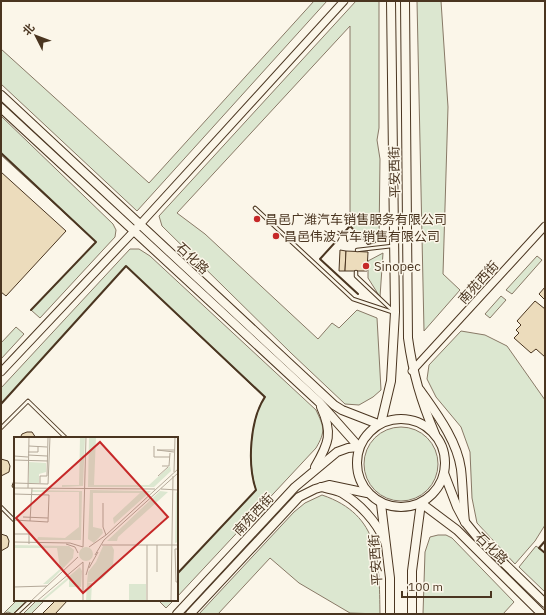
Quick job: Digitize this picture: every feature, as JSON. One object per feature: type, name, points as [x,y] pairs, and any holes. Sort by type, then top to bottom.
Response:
[{"type":"main road","name":"平安西街","points":[[379,424],[391,381],[395,312],[391,1]]},
{"type":"main road","name":"平安西街","points":[[405,1],[408,338],[412,371],[422,405],[435,434]]},
{"type":"main road","name":"石化路","points":[[1,95],[319,402],[359,447]]},
{"type":"main road","name":"石化路","points":[[1,108],[137,227],[334,404],[342,410],[379,424]]},
{"type":"main road","points":[[416,383],[443,425],[457,453],[461,469],[465,522]]},
{"type":"main road","points":[[312,472],[329,439],[326,419],[319,402]]},
{"type":"main road","points":[[395,419],[410,419],[424,425],[435,434],[444,452],[445,459],[444,473],[440,485],[431,496],[421,503],[408,507],[394,508],[381,504],[367,493],[357,473],[356,461],[359,447],[365,437],[379,424],[395,419]]},
{"type":"main road","name":"南苑西街","points":[[177,614],[295,486],[337,452],[348,448],[359,447]]},
{"type":"main road","points":[[444,473],[457,507],[465,522],[478,538],[545,602]]},
{"type":"main road","name":"南苑西街","points":[[190,614],[299,498],[321,487],[329,485],[367,493]]},
{"type":"main road","points":[[321,487],[341,493],[354,502],[381,532],[387,546]]},
{"type":"main road","name":"石化路","points":[[421,503],[456,530],[542,614]]},
{"type":"main road","points":[[412,614],[412,571],[421,503]]},
{"type":"main road","name":"平安西街","points":[[381,504],[390,578],[390,614]]},
{"type":"street","points":[[1,372],[137,227],[344,1]]},
{"type":"street","name":"南苑西街","points":[[412,371],[545,226]]},
{"type":"lane","points":[[255,208],[352,299],[395,312]]},
{"type":"lane","points":[[357,250],[395,245]]},
{"type":"lane","points":[[356,272],[356,276],[395,312]]},
{"type":"lane","points":[[1,428],[28,401],[65,437]]},
{"type":"lane","points":[[1,507],[14,520]]},
{"type":"lane","points":[[16,614],[30,601]]},
{"type":"green space","points":[[314,1],[327,1],[137,211],[1,84],[1,49],[149,183]]},
{"type":"green space","points":[[356,1],[379,1],[379,128],[377,140],[380,159],[379,241],[368,244],[350,226],[350,26],[177,213],[205,234],[318,339],[332,323],[339,328],[357,310],[377,318],[381,390],[373,397],[359,405],[345,404],[291,353],[162,226],[159,216]]},
{"type":"green space","points":[[417,1],[441,1],[448,107],[443,274],[460,290],[424,331]]},
{"type":"green space","points":[[1,116],[113,224],[116,230],[115,237],[40,318],[31,310],[96,242],[1,155]]},
{"type":"green space","points":[[130,249],[139,249],[150,256],[316,410],[321,421],[323,433],[316,448],[178,596],[178,573],[256,490],[251,467],[251,442],[259,407],[264,397],[126,266],[1,404],[1,388]]},
{"type":"green space","points":[[383,253],[380,297],[368,278],[368,261]]},
{"type":"green space","points":[[537,256],[542,260],[512,294],[506,290]]},
{"type":"green space","points":[[501,296],[506,300],[490,318],[485,314]]},
{"type":"green space","points":[[16,327],[24,334],[1,359],[1,343]]},
{"type":"green space","points":[[461,331],[485,335],[507,346],[545,400],[545,525],[535,541],[515,564],[477,523],[472,498],[470,452],[461,427],[436,397],[427,379],[429,365]]},
{"type":"green space","points":[[401,427],[415,430],[427,438],[435,450],[438,464],[435,478],[427,490],[415,498],[401,501],[387,498],[375,490],[367,478],[364,464],[367,450],[375,438],[387,430]]},
{"type":"green space","points":[[322,495],[341,504],[356,515],[366,527],[373,542],[377,558],[380,614],[350,613],[299,583],[270,558],[218,614],[199,614],[294,512],[305,503]]},
{"type":"green space","points":[[446,535],[452,538],[514,602],[503,614],[423,614],[425,552],[430,537]]},
{"type":"green space","points":[[536,546],[545,553],[545,592],[519,567]]},
{"type":"green space","points":[[16,601],[26,601],[13,614],[8,612],[3,614]]},
{"type":"green space","points":[[36,601],[44,601],[31,614],[23,614]]},
{"type":"green space","points":[[159,601],[173,601],[166,608]]},
{"type":"building","points":[[1,172],[66,231],[6,296],[1,292]]},
{"type":"building","points":[[340,250],[346,251],[345,271],[339,271]]},
{"type":"building","points":[[346,251],[368,252],[367,271],[345,271]]},
{"type":"building","points":[[545,287],[545,300],[539,294]]},
{"type":"building","points":[[535,301],[545,309],[545,357],[536,349],[531,353],[514,338],[519,333],[516,330],[521,325],[517,321]]},
{"type":"building","points":[[32,432],[35,437],[20,437],[22,434]]},
{"type":"building","points":[[1,459],[8,461],[10,466],[9,472],[1,476]]},
{"type":"building","points":[[1,534],[7,536],[9,541],[8,547],[1,551]]},
{"type":"building","points":[[55,601],[67,601],[55,614],[42,614]]},
{"type":"wall","points":[[1,153],[96,242],[31,310]]},
{"type":"wall","points":[[358,294],[320,259],[350,226],[368,244],[379,241]]},
{"type":"wall","points":[[1,404],[126,266],[265,397],[260,406],[253,429],[251,455],[253,479],[256,490],[178,573]]},
{"type":"wall","points":[[545,541],[539,548],[545,553]]},
{"type":"place","name":"昌邑广潍汽车销售服务有限公司","points":[[257,219]]},
{"type":"place","name":"昌邑伟波汽车销售有限公司","points":[[276,236]]},
{"type":"place","name":"Sinopec","points":[[366,266]]}]
